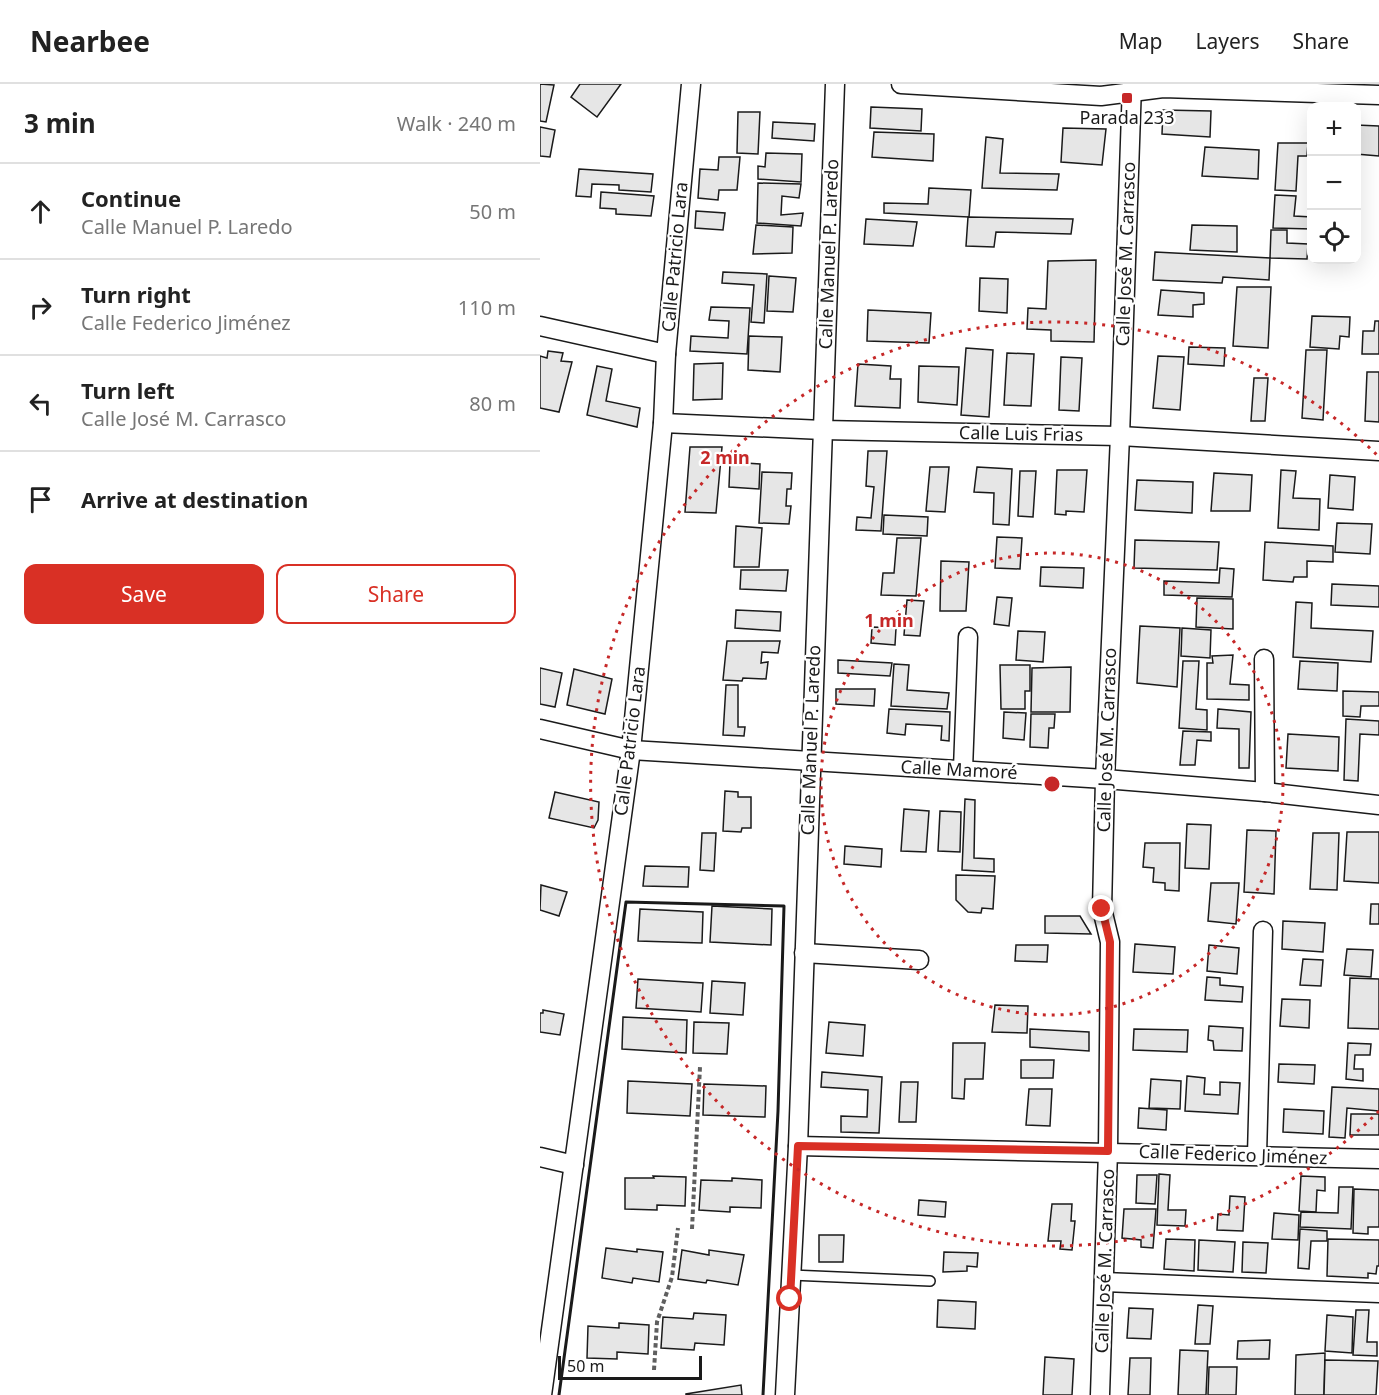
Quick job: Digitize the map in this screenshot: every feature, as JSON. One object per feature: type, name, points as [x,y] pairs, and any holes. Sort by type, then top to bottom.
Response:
[{"type":"street","name":"Calle Patricio Lara","points":[[542,1395],[631,750],[663,423],[666,354],[691,84]]},
{"type":"street","name":"Calle Manuel P. Laredo","points":[[785,1395],[798,1146],[835,84]]},
{"type":"street","points":[[901,84],[1101,96],[1132,89],[1163,88],[1379,95]]},
{"type":"street","name":"Calle José M. Carrasco","points":[[1100,1395],[1108,1151],[1110,942],[1102,909],[1105,779],[1132,89]]},
{"type":"street","points":[[540,326],[666,354]]},
{"type":"street","name":"Calle Luis Frias","points":[[663,423],[823,430],[1120,436],[1379,450]]},
{"type":"street","points":[[963,770],[968,637]]},
{"type":"street","points":[[1264,658],[1265,792]]},
{"type":"street","name":"Calle Mamoré","points":[[540,729],[631,750],[1105,779],[1265,792],[1379,805]]},
{"type":"street","points":[[1257,1155],[1263,932]]},
{"type":"street","points":[[804,953],[919,960]]},
{"type":"street","name":"Calle Federico Jiménez","points":[[798,1146],[1379,1158]]},
{"type":"street","points":[[540,1157],[574,1165]]},
{"type":"street","points":[[1104,1282],[1379,1293]]},
{"type":"lane","points":[[791,1275],[930,1281]]},
{"type":"path","points":[[692,1229],[700,1067]]},
{"type":"path","points":[[654,1370],[657,1322],[672,1277],[678,1228]]},
{"type":"building","points":[[540,84],[554,85],[546,122],[540,121]]},
{"type":"building","points":[[580,84],[621,84],[597,117],[571,97]]},
{"type":"building","points":[[871,107],[922,109],[921,131],[870,128]]},
{"type":"building","points":[[1163,110],[1211,111],[1210,137],[1162,134]]},
{"type":"building","points":[[738,112],[760,112],[758,154],[737,153]]},
{"type":"building","points":[[773,122],[815,124],[814,141],[772,138]]},
{"type":"building","points":[[1361,125],[1379,126],[1379,156],[1361,154]]},
{"type":"building","points":[[540,127],[555,130],[550,157],[540,156]]},
{"type":"building","points":[[1063,128],[1106,129],[1102,165],[1061,162]]},
{"type":"building","points":[[874,132],[934,134],[933,161],[872,157]]},
{"type":"building","points":[[986,137],[1003,139],[1000,173],[1059,174],[1057,190],[982,188]]},
{"type":"building","points":[[1278,143],[1307,143],[1307,156],[1298,156],[1296,191],[1275,190]]},
{"type":"building","points":[[1205,147],[1259,150],[1258,179],[1202,176]]},
{"type":"building","points":[[766,153],[802,154],[801,182],[758,179],[758,166],[765,167]]},
{"type":"building","points":[[719,157],[740,157],[737,190],[719,190],[718,200],[698,198],[700,169],[718,170]]},
{"type":"building","points":[[579,169],[653,174],[651,192],[619,190],[619,185],[592,184],[591,197],[576,196]]},
{"type":"building","points":[[758,183],[801,184],[799,198],[782,196],[781,215],[803,213],[801,226],[757,223]]},
{"type":"building","points":[[929,188],[971,190],[969,217],[884,213],[884,203],[928,204]]},
{"type":"building","points":[[601,192],[654,196],[651,216],[616,214],[616,209],[600,208]]},
{"type":"building","points":[[1275,195],[1296,196],[1294,216],[1307,217],[1307,229],[1273,228]]},
{"type":"building","points":[[696,211],[725,213],[723,230],[695,228]]},
{"type":"building","points":[[968,217],[1073,219],[1071,234],[996,232],[994,247],[966,246]]},
{"type":"building","points":[[866,219],[917,222],[913,246],[864,244]]},
{"type":"building","points":[[756,225],[793,227],[792,253],[753,254]]},
{"type":"building","points":[[1192,225],[1237,226],[1237,252],[1190,250]]},
{"type":"building","points":[[1271,230],[1287,230],[1287,243],[1307,244],[1307,259],[1270,258]]},
{"type":"building","points":[[1155,252],[1270,258],[1269,280],[1223,277],[1222,283],[1153,280]]},
{"type":"building","points":[[1096,260],[1094,342],[1051,341],[1051,330],[1027,329],[1028,308],[1046,309],[1048,261]]},
{"type":"building","points":[[723,272],[767,274],[764,323],[751,322],[754,285],[722,283]]},
{"type":"building","points":[[769,276],[796,278],[793,312],[767,311]]},
{"type":"building","points":[[980,278],[1008,279],[1007,313],[979,311]]},
{"type":"building","points":[[1237,287],[1271,287],[1268,348],[1233,346]]},
{"type":"building","points":[[1161,290],[1204,293],[1204,304],[1193,305],[1193,317],[1158,315]]},
{"type":"building","points":[[711,307],[750,308],[747,354],[690,351],[691,336],[728,338],[729,321],[709,320]]},
{"type":"building","points":[[868,310],[931,313],[929,343],[867,341]]},
{"type":"building","points":[[1312,316],[1350,317],[1349,337],[1340,336],[1339,349],[1310,347]]},
{"type":"building","points":[[1375,321],[1379,321],[1379,354],[1362,354],[1363,331],[1374,331]]},
{"type":"building","points":[[749,336],[782,337],[780,372],[748,370]]},
{"type":"building","points":[[1189,347],[1225,348],[1224,366],[1188,364]]},
{"type":"building","points":[[966,348],[993,350],[989,417],[961,415]]},
{"type":"building","points":[[1306,350],[1327,350],[1323,420],[1302,418]]},
{"type":"building","points":[[548,351],[563,353],[561,361],[572,362],[559,412],[540,408],[540,356],[547,358]]},
{"type":"building","points":[[1007,353],[1034,354],[1031,406],[1004,405]]},
{"type":"building","points":[[1158,356],[1184,357],[1180,410],[1153,408]]},
{"type":"building","points":[[1061,357],[1082,358],[1079,411],[1059,410]]},
{"type":"building","points":[[723,363],[722,399],[693,400],[694,364]]},
{"type":"building","points":[[858,364],[891,366],[890,379],[901,379],[900,408],[855,406]]},
{"type":"building","points":[[597,366],[612,369],[606,401],[640,408],[637,427],[587,415]]},
{"type":"building","points":[[919,366],[959,367],[957,405],[918,402]]},
{"type":"building","points":[[1367,372],[1379,372],[1379,422],[1365,421]]},
{"type":"building","points":[[1254,378],[1268,378],[1265,421],[1251,421]]},
{"type":"building","points":[[690,447],[722,447],[716,513],[685,512]]},
{"type":"building","points":[[868,451],[887,451],[881,531],[856,530],[857,517],[871,518],[874,487],[866,486]]},
{"type":"building","points":[[730,462],[760,464],[759,489],[729,487]]},
{"type":"building","points":[[930,467],[949,467],[945,512],[926,511]]},
{"type":"building","points":[[977,467],[1012,469],[1009,525],[993,524],[994,493],[974,492]]},
{"type":"building","points":[[1057,470],[1087,470],[1084,512],[1066,511],[1066,515],[1055,514]]},
{"type":"building","points":[[1281,470],[1296,471],[1293,498],[1320,499],[1319,530],[1278,528]]},
{"type":"building","points":[[1020,471],[1036,471],[1033,517],[1018,516]]},
{"type":"building","points":[[762,472],[792,473],[791,489],[787,489],[786,506],[791,506],[789,524],[759,523]]},
{"type":"building","points":[[1214,473],[1252,475],[1250,511],[1211,511]]},
{"type":"building","points":[[1330,475],[1355,477],[1353,510],[1328,508]]},
{"type":"building","points":[[1137,480],[1193,482],[1192,513],[1135,510]]},
{"type":"building","points":[[884,515],[928,517],[927,536],[883,534]]},
{"type":"building","points":[[1337,523],[1372,524],[1370,554],[1335,552]]},
{"type":"building","points":[[736,526],[762,528],[759,567],[734,567]]},
{"type":"building","points":[[997,537],[1022,538],[1020,569],[995,568]]},
{"type":"building","points":[[897,538],[921,538],[916,596],[881,595],[883,573],[894,573]]},
{"type":"building","points":[[1135,540],[1219,542],[1217,570],[1134,568]]},
{"type":"building","points":[[1265,542],[1333,546],[1333,562],[1307,561],[1307,577],[1294,577],[1293,582],[1263,580]]},
{"type":"building","points":[[941,561],[969,562],[966,611],[940,611]]},
{"type":"building","points":[[1041,567],[1084,568],[1083,588],[1040,586]]},
{"type":"building","points":[[1220,568],[1234,569],[1232,597],[1164,595],[1164,581],[1219,583]]},
{"type":"building","points":[[741,570],[788,570],[786,591],[740,589]]},
{"type":"building","points":[[1332,584],[1379,586],[1379,607],[1331,605]]},
{"type":"building","points":[[997,597],[1012,598],[1009,626],[994,624]]},
{"type":"building","points":[[1197,598],[1233,599],[1233,629],[1196,627]]},
{"type":"building","points":[[907,600],[924,601],[920,636],[904,635]]},
{"type":"building","points":[[1296,602],[1312,603],[1311,628],[1373,631],[1371,662],[1293,657]]},
{"type":"building","points":[[736,610],[781,612],[780,631],[735,628]]},
{"type":"building","points":[[1140,626],[1180,628],[1177,687],[1137,683]]},
{"type":"building","points":[[872,627],[896,628],[895,645],[871,643]]},
{"type":"building","points":[[1182,628],[1211,630],[1210,658],[1181,656]]},
{"type":"building","points":[[1018,631],[1045,632],[1043,662],[1016,660]]},
{"type":"building","points":[[727,641],[780,641],[778,653],[762,652],[761,663],[768,662],[766,679],[723,680]]},
{"type":"building","points":[[1233,655],[1230,684],[1249,685],[1249,700],[1207,699],[1207,663],[1213,663],[1212,656]]},
{"type":"building","points":[[838,660],[892,663],[890,676],[838,673]]},
{"type":"building","points":[[1183,661],[1199,661],[1196,709],[1207,710],[1207,730],[1179,728]]},
{"type":"building","points":[[1300,661],[1338,663],[1337,691],[1298,689]]},
{"type":"building","points":[[894,664],[909,665],[907,690],[949,693],[947,709],[891,706]]},
{"type":"building","points":[[1000,665],[1030,665],[1030,691],[1025,691],[1025,709],[1001,709]]},
{"type":"building","points":[[1071,667],[1070,712],[1031,712],[1032,668]]},
{"type":"building","points":[[540,668],[562,673],[555,707],[540,704]]},
{"type":"building","points":[[574,669],[612,679],[605,714],[567,705]]},
{"type":"building","points":[[726,685],[738,685],[738,727],[745,727],[744,736],[723,735]]},
{"type":"building","points":[[836,689],[875,689],[874,706],[836,704]]},
{"type":"building","points":[[1343,691],[1379,692],[1379,706],[1361,706],[1360,717],[1343,716]]},
{"type":"building","points":[[889,709],[950,712],[949,741],[941,740],[942,726],[906,724],[905,735],[887,733]]},
{"type":"building","points":[[1218,709],[1251,712],[1249,768],[1239,768],[1239,729],[1217,728]]},
{"type":"building","points":[[1004,712],[1026,713],[1024,740],[1003,738]]},
{"type":"building","points":[[1031,714],[1055,714],[1054,728],[1049,728],[1048,748],[1030,747]]},
{"type":"building","points":[[1346,719],[1379,721],[1379,735],[1360,734],[1358,781],[1344,780]]},
{"type":"building","points":[[1183,731],[1211,732],[1211,741],[1197,740],[1195,765],[1180,765]]},
{"type":"building","points":[[1288,734],[1339,737],[1338,771],[1286,768]]},
{"type":"building","points":[[725,791],[738,792],[738,797],[751,797],[751,828],[742,828],[741,832],[723,831]]},
{"type":"building","points":[[555,792],[599,802],[598,820],[594,828],[549,818]]},
{"type":"building","points":[[965,799],[975,800],[974,858],[994,859],[994,872],[962,870]]},
{"type":"building","points":[[904,809],[929,811],[926,852],[901,851]]},
{"type":"building","points":[[940,811],[961,812],[960,852],[938,851]]},
{"type":"building","points":[[1187,824],[1211,825],[1209,869],[1185,868]]},
{"type":"building","points":[[1247,830],[1276,831],[1274,894],[1244,892]]},
{"type":"building","points":[[1347,832],[1379,832],[1379,883],[1344,881]]},
{"type":"building","points":[[702,833],[716,833],[714,871],[700,870]]},
{"type":"building","points":[[1313,833],[1339,833],[1337,890],[1310,889]]},
{"type":"building","points":[[1145,843],[1180,843],[1179,891],[1165,890],[1165,883],[1153,882],[1154,868],[1143,867]]},
{"type":"building","points":[[845,846],[882,849],[881,867],[844,864]]},
{"type":"building","points":[[645,866],[689,867],[688,887],[643,886]]},
{"type":"building","points":[[956,875],[995,876],[993,909],[982,908],[981,913],[968,912],[956,900]]},
{"type":"building","points":[[1211,883],[1239,883],[1236,924],[1208,921]]},
{"type":"building","points":[[541,885],[567,892],[559,916],[540,910]]},
{"type":"building","points":[[1371,904],[1379,904],[1379,924],[1370,924]]},
{"type":"building","points":[[712,906],[772,909],[771,945],[710,942]]},
{"type":"building","points":[[640,909],[703,912],[702,943],[638,941]]},
{"type":"building","points":[[1045,916],[1080,916],[1091,934],[1045,933]]},
{"type":"building","points":[[1283,921],[1325,923],[1323,952],[1282,949]]},
{"type":"building","points":[[1135,944],[1175,947],[1173,974],[1133,972]]},
{"type":"building","points":[[1016,945],[1048,945],[1047,962],[1015,961]]},
{"type":"building","points":[[1209,945],[1239,948],[1237,974],[1207,971]]},
{"type":"building","points":[[1347,949],[1373,950],[1371,977],[1344,975]]},
{"type":"building","points":[[1303,959],[1323,960],[1321,986],[1300,985]]},
{"type":"building","points":[[1207,977],[1220,978],[1220,985],[1243,987],[1242,1002],[1205,1000]]},
{"type":"building","points":[[1350,978],[1379,979],[1379,1029],[1348,1028]]},
{"type":"building","points":[[638,979],[703,983],[701,1012],[636,1008]]},
{"type":"building","points":[[712,981],[745,983],[743,1015],[710,1013]]},
{"type":"building","points":[[1282,999],[1310,1000],[1309,1028],[1280,1026]]},
{"type":"building","points":[[995,1005],[1028,1006],[1027,1033],[992,1032]]},
{"type":"building","points":[[543,1010],[564,1014],[560,1035],[540,1032],[540,1013],[543,1013]]},
{"type":"building","points":[[623,1017],[687,1020],[686,1053],[622,1049]]},
{"type":"building","points":[[694,1022],[729,1023],[727,1054],[693,1053]]},
{"type":"building","points":[[829,1022],[865,1025],[863,1056],[826,1053]]},
{"type":"building","points":[[1209,1026],[1243,1028],[1242,1051],[1214,1050],[1213,1041],[1208,1040]]},
{"type":"building","points":[[1030,1029],[1089,1032],[1089,1051],[1030,1047]]},
{"type":"building","points":[[1134,1029],[1188,1030],[1187,1052],[1133,1050]]},
{"type":"building","points":[[953,1043],[985,1043],[983,1079],[965,1079],[964,1099],[952,1098]]},
{"type":"building","points":[[1348,1043],[1371,1044],[1370,1055],[1355,1055],[1354,1069],[1363,1069],[1363,1081],[1346,1079]]},
{"type":"building","points":[[1021,1060],[1054,1060],[1053,1078],[1021,1078]]},
{"type":"building","points":[[1279,1064],[1315,1065],[1314,1084],[1278,1082]]},
{"type":"building","points":[[822,1072],[882,1077],[879,1133],[841,1132],[841,1116],[867,1117],[868,1090],[821,1087]]},
{"type":"building","points":[[1187,1076],[1205,1078],[1204,1094],[1220,1095],[1220,1082],[1240,1083],[1238,1114],[1185,1111]]},
{"type":"building","points":[[1151,1079],[1181,1081],[1180,1109],[1149,1108]]},
{"type":"building","points":[[628,1081],[692,1084],[690,1116],[627,1113]]},
{"type":"building","points":[[901,1082],[918,1082],[916,1122],[899,1122]]},
{"type":"building","points":[[704,1084],[766,1086],[765,1117],[703,1115]]},
{"type":"building","points":[[1332,1087],[1379,1089],[1379,1111],[1347,1108],[1345,1138],[1329,1137]]},
{"type":"building","points":[[1029,1089],[1052,1089],[1050,1126],[1026,1125]]},
{"type":"building","points":[[1139,1108],[1167,1110],[1166,1130],[1138,1128]]},
{"type":"building","points":[[1284,1109],[1324,1111],[1323,1134],[1283,1132]]},
{"type":"building","points":[[1351,1114],[1379,1114],[1379,1135],[1350,1135]]},
{"type":"building","points":[[1159,1174],[1170,1175],[1168,1210],[1186,1210],[1185,1226],[1157,1225]]},
{"type":"building","points":[[1137,1175],[1157,1175],[1155,1204],[1136,1203]]},
{"type":"building","points":[[653,1176],[686,1177],[685,1206],[657,1205],[657,1210],[625,1209],[625,1178],[654,1178]]},
{"type":"building","points":[[1301,1176],[1325,1177],[1325,1191],[1317,1190],[1316,1212],[1299,1211]]},
{"type":"building","points":[[732,1178],[762,1180],[761,1208],[730,1207],[730,1212],[699,1210],[701,1180],[732,1181]]},
{"type":"building","points":[[1339,1187],[1353,1187],[1351,1229],[1300,1227],[1301,1212],[1338,1213]]},
{"type":"building","points":[[1354,1189],[1379,1190],[1379,1227],[1368,1227],[1368,1234],[1353,1233]]},
{"type":"building","points":[[1230,1196],[1245,1197],[1243,1231],[1217,1230],[1218,1214],[1229,1215]]},
{"type":"building","points":[[919,1200],[946,1202],[945,1217],[918,1215]]},
{"type":"building","points":[[1052,1204],[1072,1204],[1071,1221],[1075,1221],[1072,1250],[1060,1249],[1061,1241],[1048,1241]]},
{"type":"building","points":[[1124,1209],[1156,1209],[1153,1248],[1141,1247],[1141,1240],[1122,1238]]},
{"type":"building","points":[[1274,1213],[1299,1215],[1298,1240],[1272,1239]]},
{"type":"building","points":[[1300,1229],[1327,1231],[1327,1241],[1311,1241],[1309,1269],[1298,1268]]},
{"type":"building","points":[[819,1235],[844,1235],[843,1262],[819,1262]]},
{"type":"building","points":[[1166,1239],[1195,1240],[1194,1271],[1164,1269]]},
{"type":"building","points":[[1328,1239],[1379,1240],[1379,1266],[1377,1266],[1376,1274],[1368,1273],[1368,1278],[1327,1276]]},
{"type":"building","points":[[1199,1240],[1235,1242],[1233,1272],[1198,1270]]},
{"type":"building","points":[[1243,1242],[1268,1243],[1266,1273],[1242,1272]]},
{"type":"building","points":[[606,1248],[637,1252],[637,1249],[663,1252],[659,1282],[633,1278],[632,1283],[602,1278]]},
{"type":"building","points":[[682,1250],[709,1255],[709,1250],[744,1255],[738,1285],[707,1280],[706,1283],[678,1279]]},
{"type":"building","points":[[944,1252],[978,1253],[977,1267],[967,1266],[967,1271],[943,1272]]},
{"type":"building","points":[[938,1300],[976,1302],[975,1329],[937,1327]]},
{"type":"building","points":[[1198,1305],[1213,1306],[1210,1344],[1195,1344]]},
{"type":"building","points":[[1129,1308],[1153,1309],[1151,1339],[1127,1338]]},
{"type":"building","points":[[1356,1310],[1369,1310],[1367,1342],[1377,1342],[1377,1356],[1353,1355]]},
{"type":"building","points":[[694,1313],[726,1315],[724,1345],[695,1343],[694,1350],[661,1348],[663,1317],[693,1319]]},
{"type":"building","points":[[1327,1315],[1353,1317],[1352,1353],[1325,1351]]},
{"type":"building","points":[[619,1323],[649,1325],[648,1354],[617,1352],[617,1359],[587,1358],[588,1326],[619,1328]]},
{"type":"building","points":[[1270,1340],[1269,1359],[1237,1359],[1238,1341]]},
{"type":"building","points":[[1180,1350],[1208,1351],[1206,1395],[1178,1395]]},
{"type":"building","points":[[1325,1353],[1324,1395],[1295,1395],[1296,1355]]},
{"type":"building","points":[[1045,1357],[1074,1359],[1072,1395],[1043,1395]]},
{"type":"building","points":[[1130,1358],[1151,1358],[1150,1395],[1128,1395]]},
{"type":"building","points":[[1325,1360],[1378,1361],[1376,1395],[1324,1395]]},
{"type":"building","points":[[1209,1367],[1237,1367],[1236,1395],[1208,1395]]},
{"type":"building","points":[[741,1385],[742,1395],[686,1395],[686,1394]]},
{"type":"wall","points":[[559,1395],[626,902],[784,906],[778,1111],[763,1395]]},
{"type":"place","name":"Parada 233","points":[[1127,98]]},
{"type":"route","points":[[790,1299],[798,1146],[1108,1151],[1110,942],[1102,909]]}]
